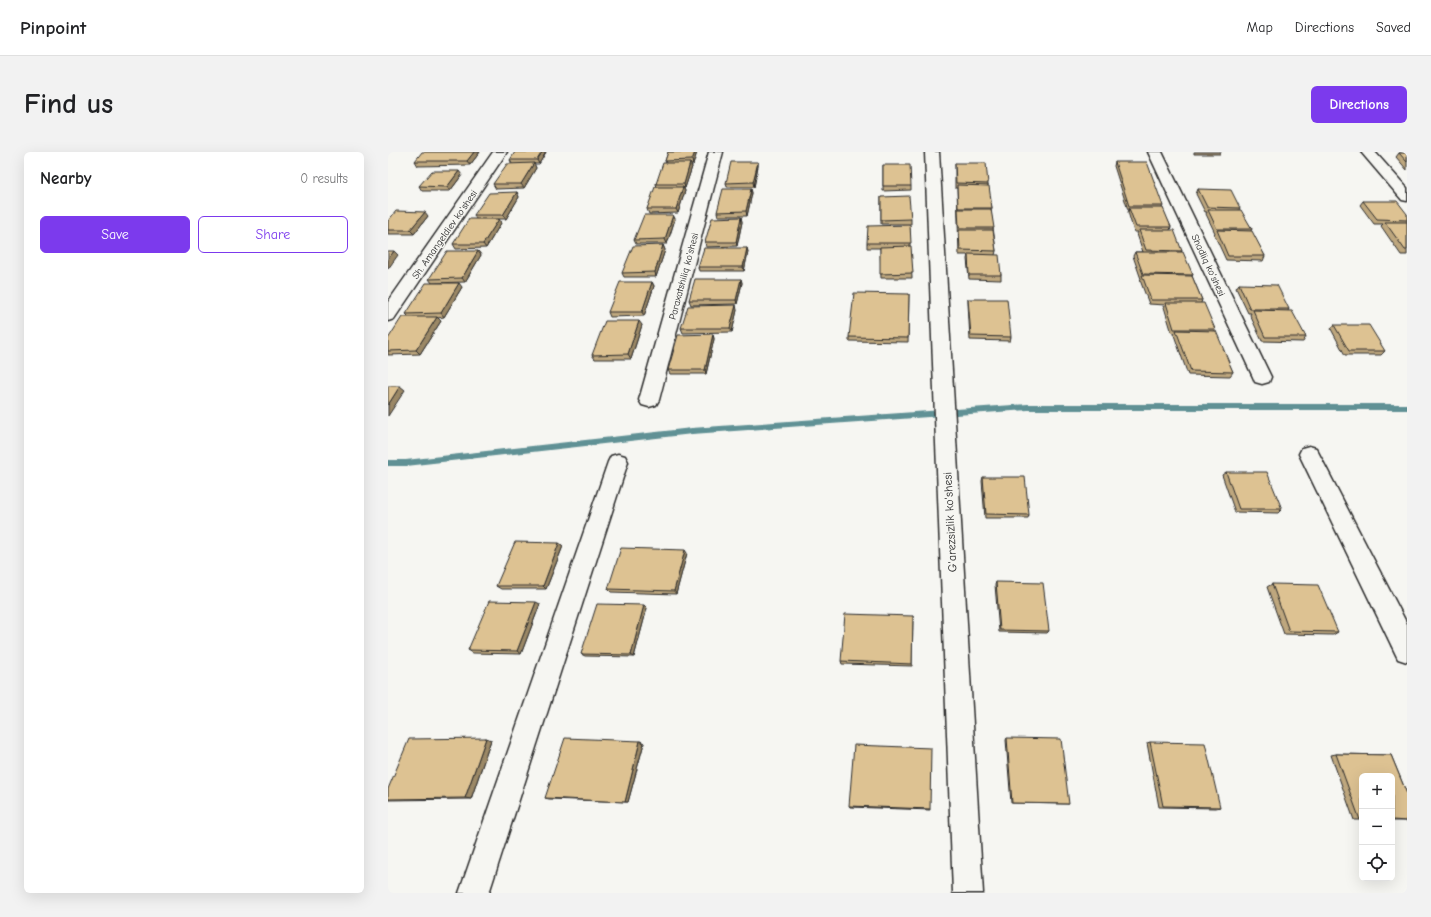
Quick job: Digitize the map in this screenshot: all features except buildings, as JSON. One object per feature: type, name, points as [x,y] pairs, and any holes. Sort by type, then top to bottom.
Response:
[{"type":"street","name":"Sh. Amangeldiev ko'shesi","points":[[388,315],[500,152]]},
{"type":"street","name":"Paraxatshiliq ko'shesi","points":[[649,400],[716,152]]},
{"type":"street","name":"G'arezsizlik ko'shesi","points":[[932,152],[968,893]]},
{"type":"street","name":"Shadliq ko'shesi","points":[[1155,152],[1262,377]]},
{"type":"street","points":[[1368,152],[1407,197]]},
{"type":"street","points":[[1309,454],[1407,650]]},
{"type":"street","points":[[474,893],[618,462]]},
{"type":"waterway","points":[[388,463],[406,463],[692,431],[1028,407],[1407,407]]}]
